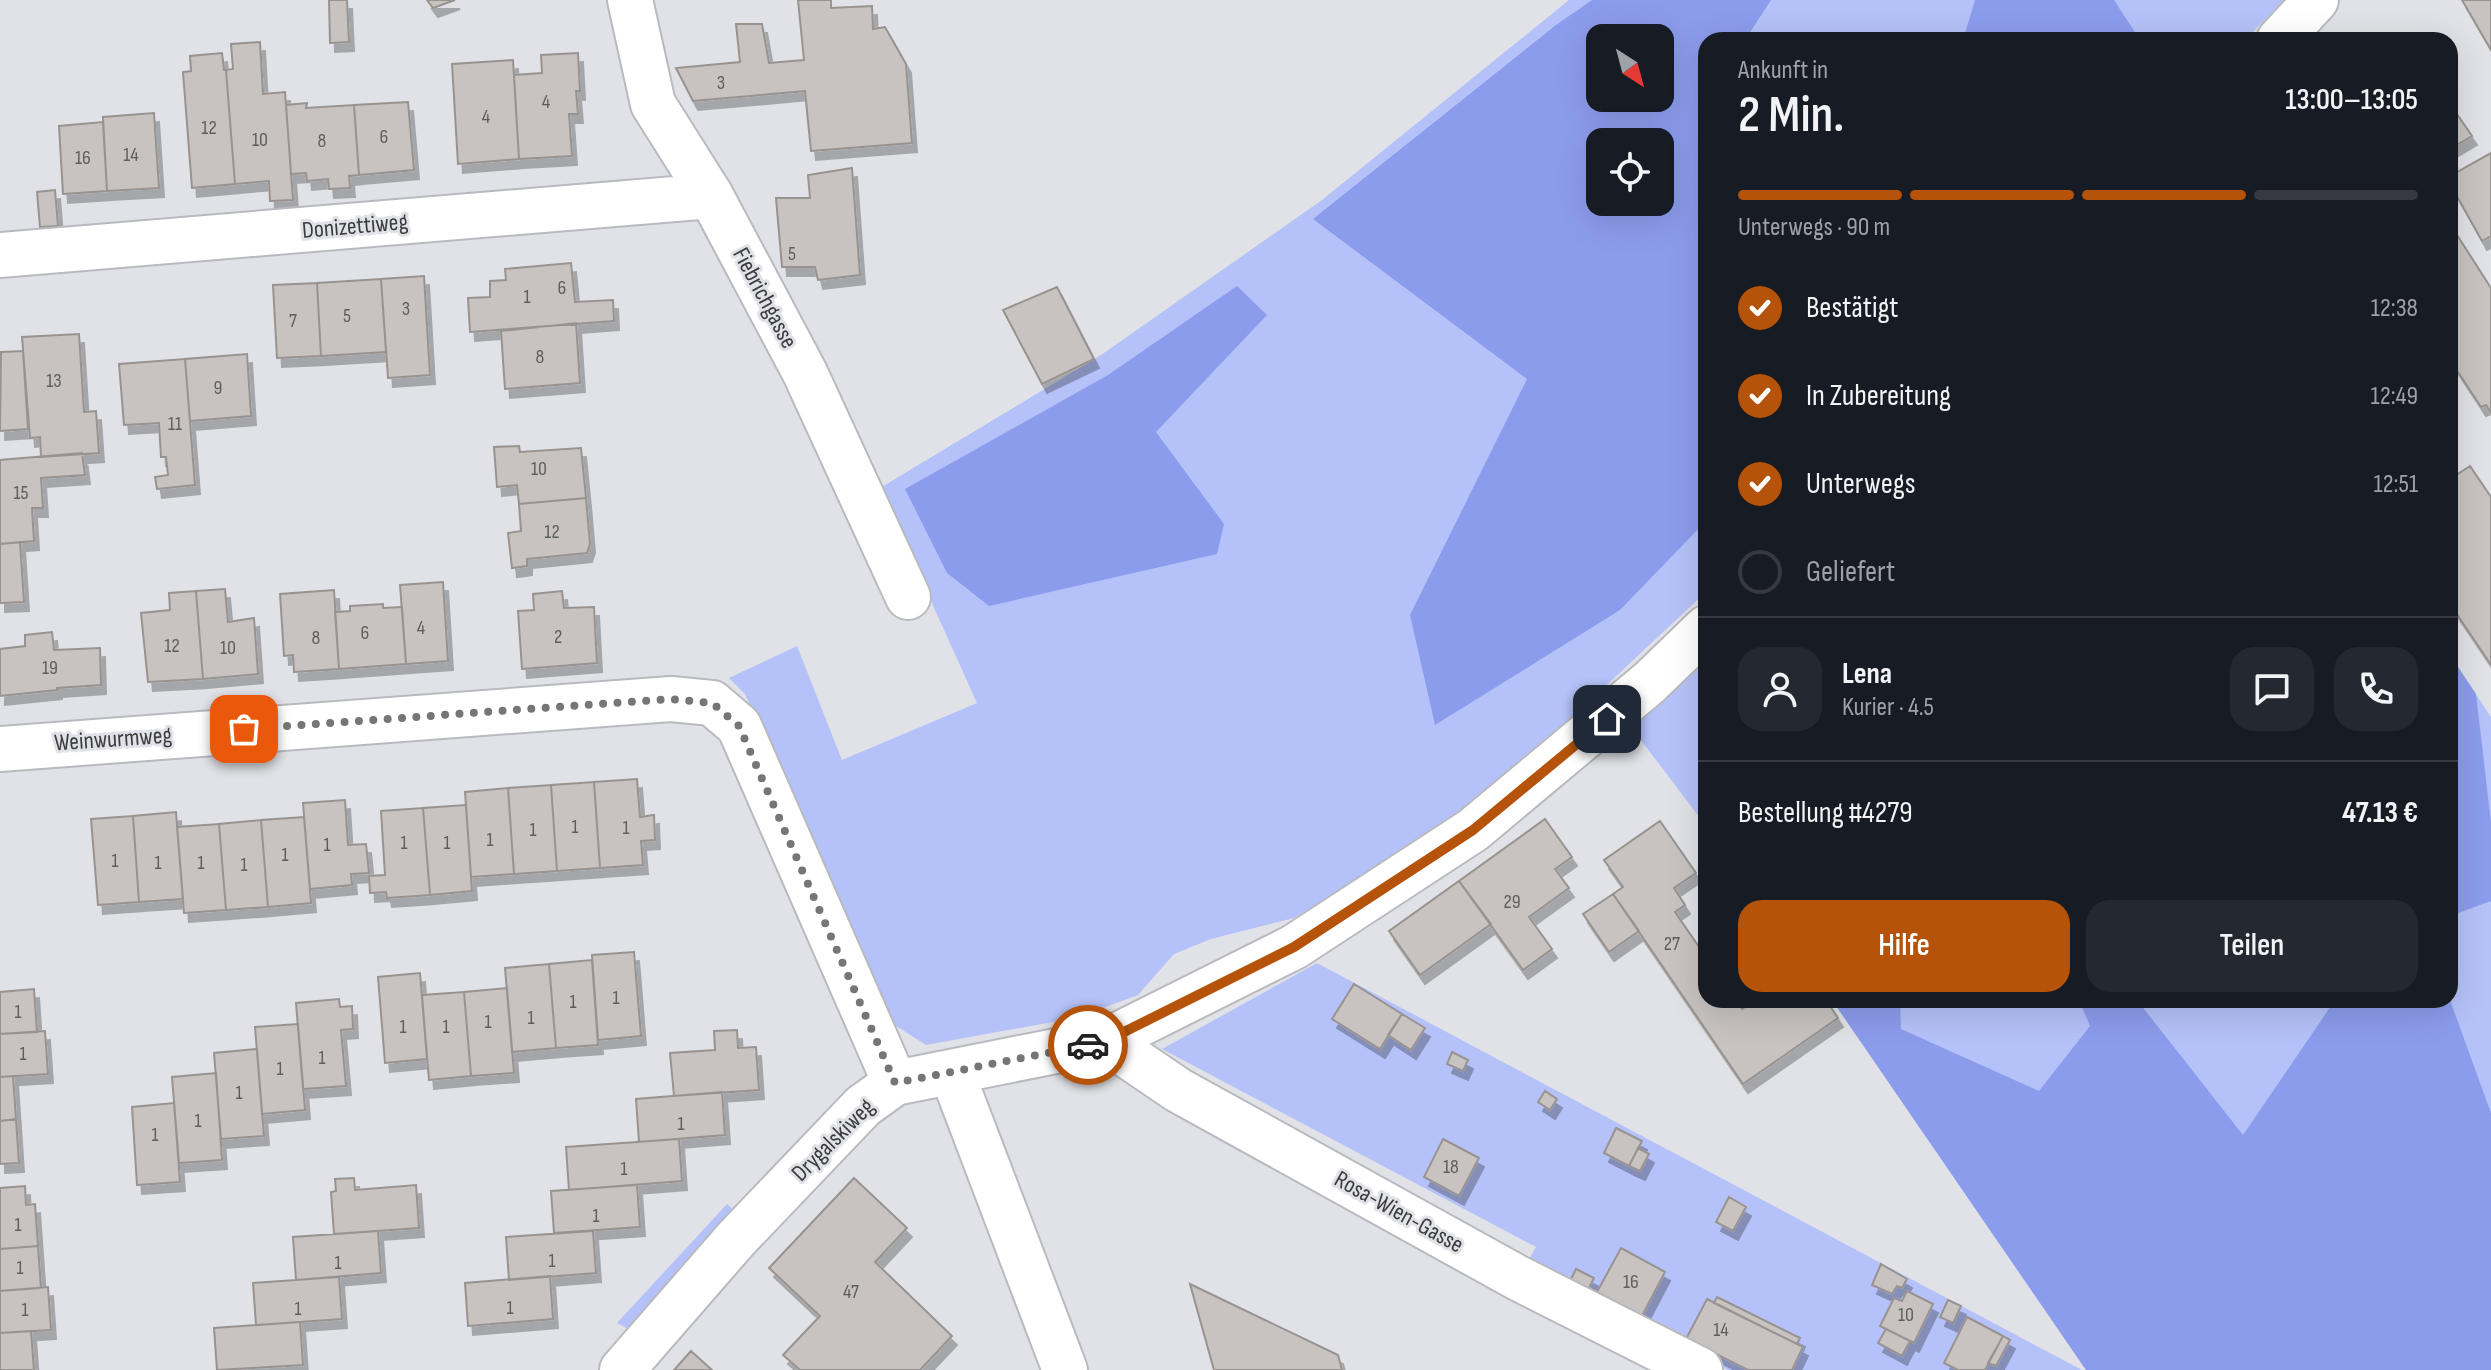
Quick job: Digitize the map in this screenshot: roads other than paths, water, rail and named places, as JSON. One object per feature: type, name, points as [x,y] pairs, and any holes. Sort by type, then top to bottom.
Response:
[{"type":"street","name":"Fiebrichgasse","points":[[630,0],[653,104],[711,196],[805,373],[908,597]]},
{"type":"street","points":[[2286,32],[2316,0]]},
{"type":"street","name":"Donizettiweg","points":[[0,255],[711,196]]},
{"type":"street","name":"Drygalskiweg","points":[[622,1370],[736,1239],[863,1106],[895,1083],[1106,1041],[1294,947],[1473,830],[1649,683],[1698,636]]},
{"type":"street","name":"Weinwurmweg","points":[[0,749],[671,699],[712,703],[739,726],[895,1083]]},
{"type":"street","name":"Rosa-Wien-Gasse","points":[[1106,1041],[1178,1090],[1219,1113],[1518,1278],[1700,1370]]},
{"type":"street","points":[[952,1073],[1065,1370]]}]
